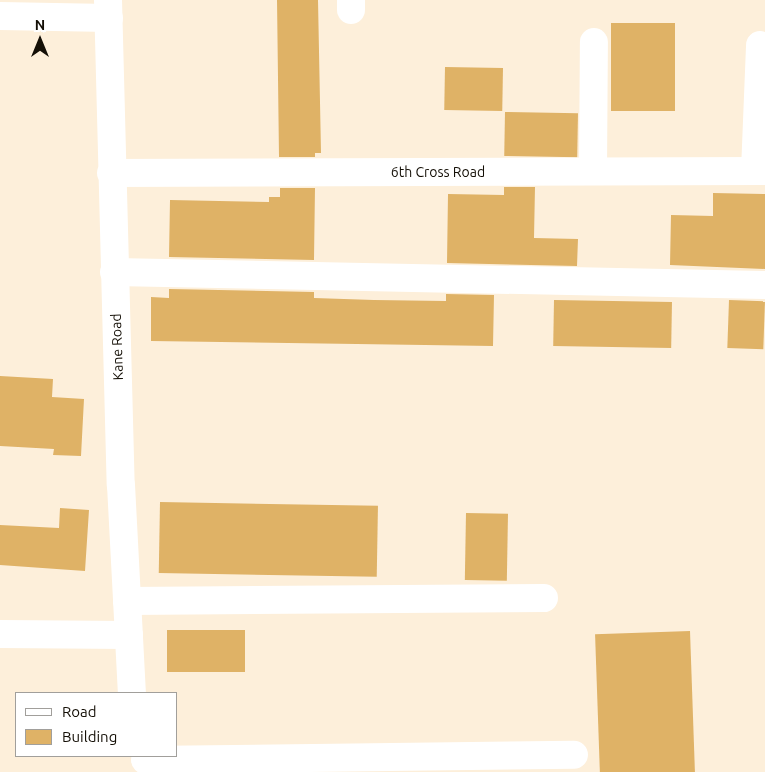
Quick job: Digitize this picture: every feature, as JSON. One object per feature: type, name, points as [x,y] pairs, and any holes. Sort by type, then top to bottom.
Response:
[{"type":"street","points":[[0,16],[109,9]]},
{"type":"street","name":"Kane Road","points":[[109,9],[114,272],[132,692]]},
{"type":"street","points":[[593,172],[594,42]]},
{"type":"street","points":[[760,44],[760,171]]},
{"type":"street","name":"6th Cross Road","points":[[111,173],[760,171]]},
{"type":"street","points":[[114,272],[765,285]]},
{"type":"street","points":[[127,601],[544,598]]},
{"type":"street","points":[[0,634],[128,635]]},
{"type":"street","points":[[146,763],[574,755]]},
{"type":"building","points":[[277,0],[318,0],[321,153],[315,153],[315,157],[279,157]]},
{"type":"building","points":[[611,23],[675,23],[675,111],[611,111]]},
{"type":"building","points":[[445,67],[503,68],[502,111],[444,110]]},
{"type":"building","points":[[505,112],[578,113],[577,157],[504,156]]},
{"type":"building","points":[[504,187],[535,187],[534,238],[578,239],[577,266],[447,263],[448,194],[504,195]]},
{"type":"building","points":[[280,188],[315,188],[314,260],[169,257],[170,200],[269,202],[269,197],[280,197]]},
{"type":"building","points":[[713,193],[765,194],[765,269],[670,265],[671,215],[713,216]]},
{"type":"building","points":[[169,289],[314,292],[314,298],[374,300],[446,301],[446,294],[494,295],[493,346],[151,341],[151,297],[169,298]]},
{"type":"building","points":[[554,300],[672,302],[671,348],[553,346]]},
{"type":"building","points":[[729,300],[765,301],[763,349],[727,348]]},
{"type":"building","points":[[0,376],[53,379],[52,397],[84,399],[81,456],[53,455],[54,449],[0,446]]},
{"type":"building","points":[[160,502],[378,506],[377,577],[159,573]]},
{"type":"building","points":[[60,508],[89,510],[85,571],[0,565],[0,525],[59,528]]},
{"type":"building","points":[[466,513],[508,514],[507,581],[465,580]]},
{"type":"building","points":[[167,630],[245,630],[245,672],[167,672]]},
{"type":"building","points":[[690,631],[695,772],[600,772],[595,634]]}]
